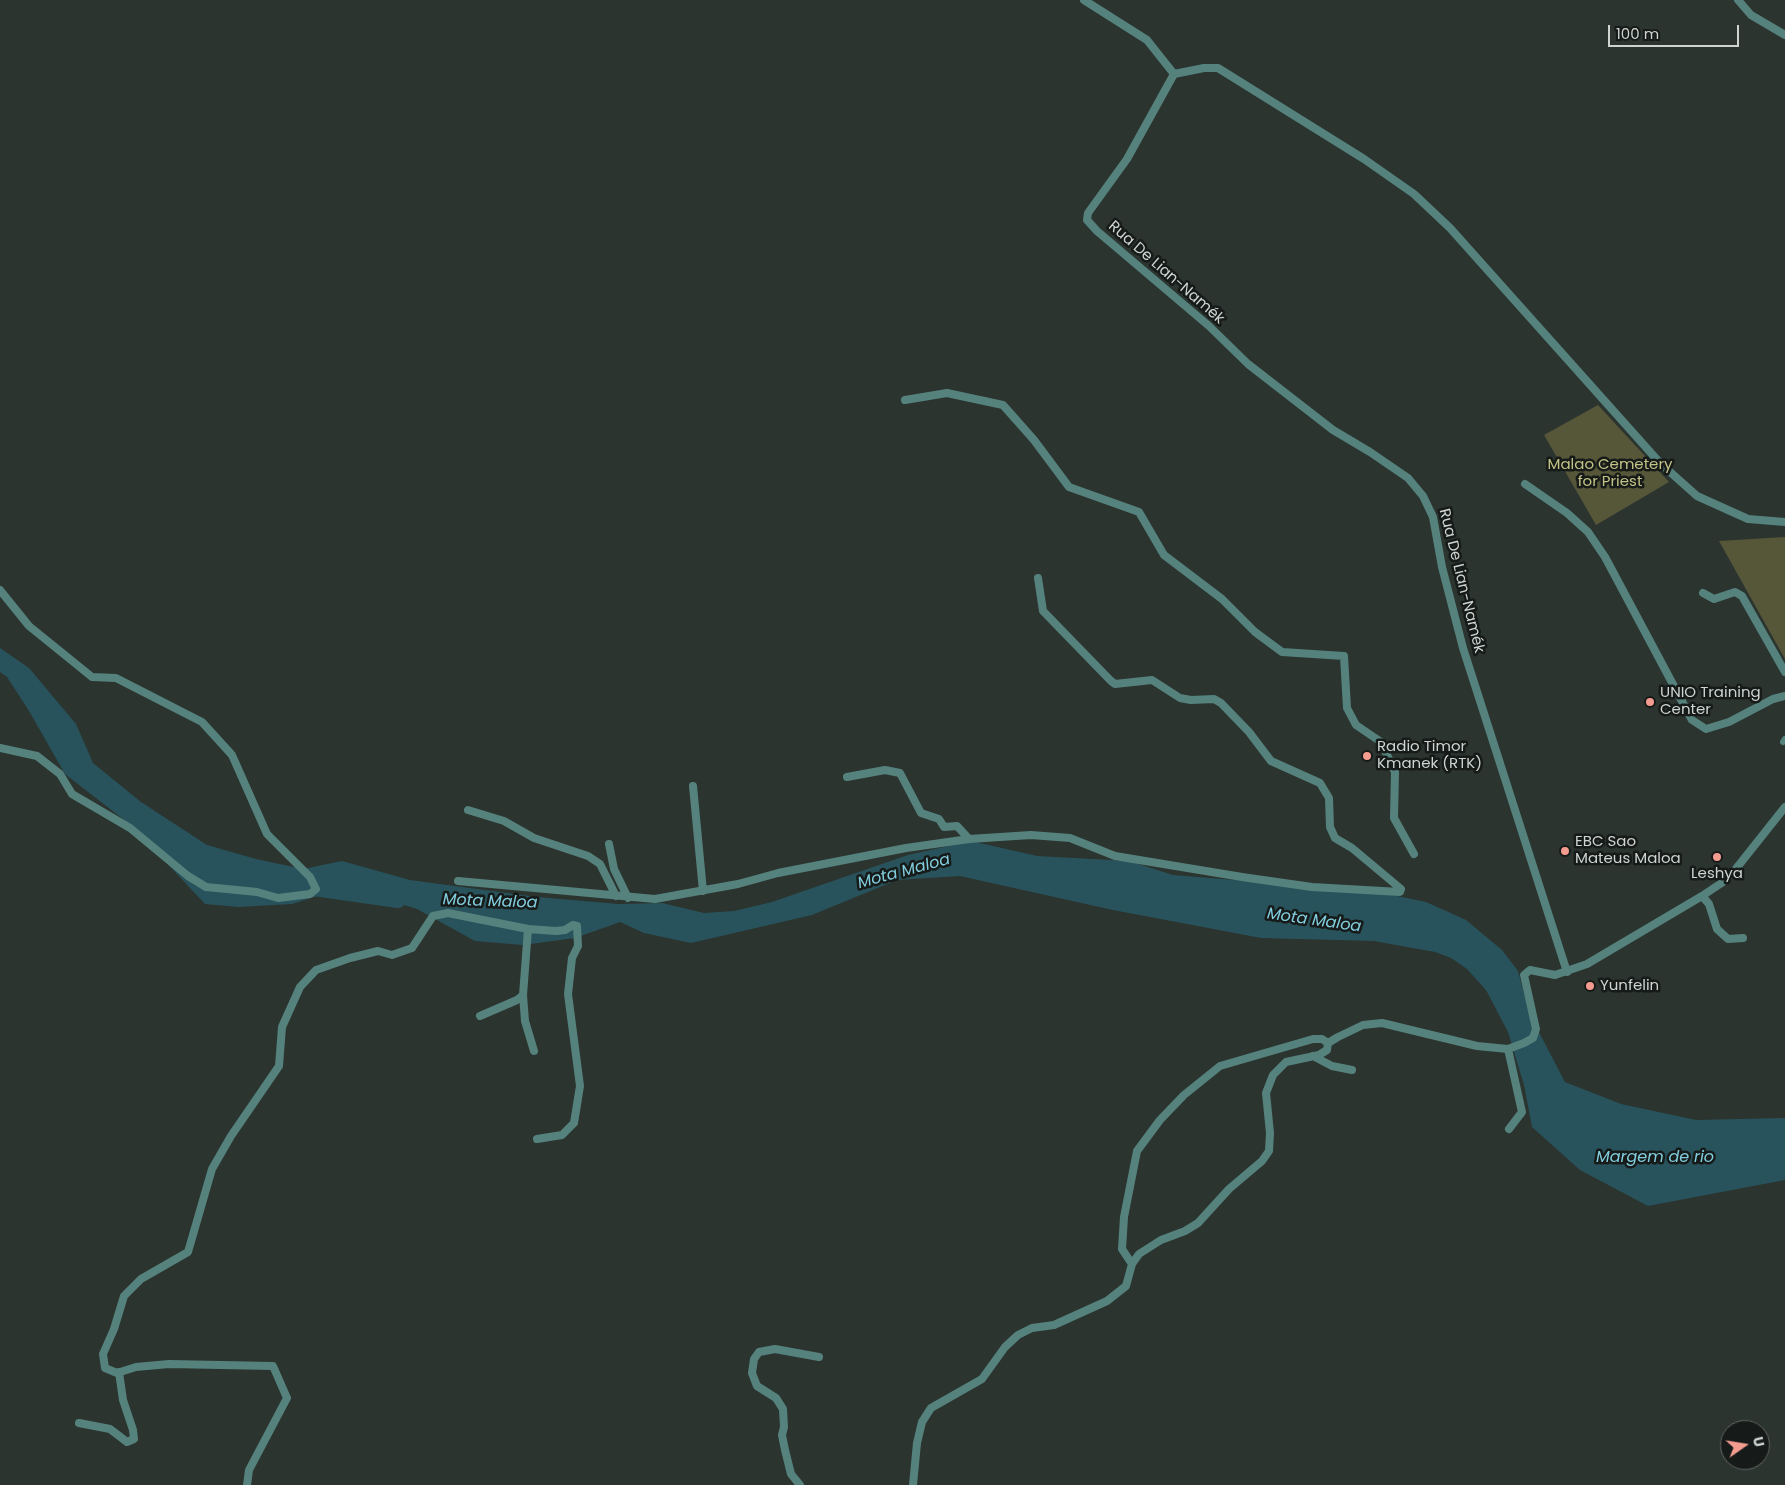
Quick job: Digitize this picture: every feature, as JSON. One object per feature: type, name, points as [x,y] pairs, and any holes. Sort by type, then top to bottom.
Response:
[{"type":"street","points":[[1084,0],[1147,40],[1174,74],[1204,68],[1218,68],[1364,159],[1414,194],[1450,228],[1606,404],[1660,463],[1682,483],[1698,496],[1748,519],[1785,522]]},
{"type":"street","points":[[1738,0],[1751,15],[1785,35]]},
{"type":"street","name":"Rua De Lian-Namék","points":[[1174,74],[1127,159],[1088,213],[1087,220],[1097,231],[1208,326],[1248,364],[1333,430],[1408,478],[1423,496],[1433,517],[1442,567],[1463,648],[1567,972]]},
{"type":"street","points":[[905,400],[947,393],[1003,405],[1034,440],[1069,487],[1139,512],[1164,555],[1222,599],[1255,632],[1282,652],[1344,656],[1347,708],[1356,725],[1381,742],[1395,772],[1394,818],[1414,854]]},
{"type":"street","points":[[1525,484],[1567,513],[1588,532],[1692,720],[1706,729],[1729,722],[1785,696]]},
{"type":"street","points":[[458,881],[628,898],[655,898],[748,882],[786,871],[900,849],[970,839],[1031,835],[1070,838],[1115,856],[1195,870],[1312,886],[1401,891],[1352,848],[1335,838],[1330,827],[1329,798],[1320,783],[1271,761],[1249,732],[1221,702],[1214,699],[1191,700],[1180,698],[1152,680],[1115,684],[1110,681],[1043,611],[1038,578]]},
{"type":"street","points":[[0,590],[29,626],[92,677],[116,678],[202,722],[232,755],[267,834],[310,877],[316,889],[310,894],[278,898],[257,892],[206,887],[188,876],[130,828],[103,810],[72,794],[60,774],[37,756],[0,748]]},
{"type":"street","points":[[1703,593],[1714,599],[1735,592],[1742,596],[1785,672]]},
{"type":"street","points":[[846,777],[886,770],[900,773],[921,813],[939,819],[944,827],[957,826],[970,839]]},
{"type":"street","points":[[693,786],[703,891]]},
{"type":"street","points":[[1328,1043],[1363,1025],[1382,1023],[1453,1041],[1508,1049],[1533,1038],[1536,1029],[1524,976],[1530,970],[1555,975],[1567,972],[1610,952],[1702,896],[1723,882],[1735,870],[1785,807]]},
{"type":"street","points":[[468,810],[504,821],[534,838],[588,856],[600,864],[616,896]]},
{"type":"street","points":[[609,844],[614,868],[628,898]]},
{"type":"street","points":[[1702,896],[1709,904],[1717,929],[1728,939],[1743,938]]},
{"type":"street","points":[[247,1485],[248,1470],[287,1398],[273,1366],[169,1364],[136,1367],[119,1372],[105,1368],[104,1354],[114,1330],[124,1296],[141,1279],[188,1252],[212,1169],[231,1136],[259,1098],[279,1066],[282,1027],[300,987],[316,970],[350,958],[378,951],[392,955],[412,948],[433,916],[448,913],[528,929],[565,930],[573,925],[578,926],[578,946],[572,958],[568,994],[580,1086],[574,1123],[562,1135],[537,1139]]},
{"type":"street","points":[[528,929],[523,995],[525,1021],[534,1051]]},
{"type":"street","points":[[480,1016],[517,1000],[523,995]]},
{"type":"street","points":[[1132,1264],[1122,1249],[1128,1198],[1137,1151],[1160,1120],[1184,1095],[1220,1066],[1313,1039],[1322,1039],[1328,1043]]},
{"type":"street","points":[[913,1485],[917,1443],[922,1422],[931,1408],[982,1379],[1005,1347],[1018,1335],[1032,1328],[1063,1321],[1107,1301],[1126,1286],[1132,1264],[1145,1248],[1186,1231],[1198,1223],[1228,1189],[1262,1161],[1268,1151],[1270,1133],[1266,1093],[1273,1075],[1286,1062],[1311,1055],[1319,1055],[1327,1050],[1328,1043]]},
{"type":"street","points":[[1508,1049],[1522,1112],[1509,1129]]},
{"type":"street","points":[[1311,1055],[1332,1066],[1352,1070]]},
{"type":"street","points":[[800,1485],[791,1474],[785,1450],[782,1435],[784,1427],[782,1409],[776,1398],[757,1386],[752,1373],[753,1366],[760,1352],[767,1350],[775,1349],[819,1357]]},
{"type":"street","points":[[79,1423],[110,1429],[127,1442],[134,1439],[123,1400],[119,1372]]},
{"type":"green space","name":"Malao Cemetery for Priest","points":[[1598,405],[1669,482],[1596,525],[1544,435]]},
{"type":"green space","points":[[1785,537],[1785,659],[1719,541]]},
{"type":"water","name":"Margem de rio","points":[[0,648],[29,668],[76,724],[93,763],[141,802],[207,845],[256,859],[303,869],[342,861],[410,880],[537,897],[618,904],[662,903],[704,913],[734,911],[772,902],[908,855],[971,841],[1037,856],[1129,861],[1173,875],[1373,891],[1426,902],[1466,920],[1502,950],[1518,971],[1530,1015],[1565,1082],[1621,1104],[1696,1120],[1785,1118],[1785,1180],[1648,1206],[1580,1170],[1532,1127],[1524,1085],[1508,1032],[1486,990],[1467,969],[1451,958],[1435,952],[1374,941],[1261,938],[1113,910],[960,876],[897,880],[812,915],[691,943],[644,933],[620,922],[575,938],[523,945],[475,941],[417,909],[346,887],[292,904],[238,907],[205,904],[132,826],[65,774],[29,711],[7,677],[0,672]]},
{"type":"waterway","name":"Mota Maloa","points":[[314,888],[398,900]]},
{"type":"place","name":"UNIO Training Center","points":[[1650,702]]},
{"type":"place","name":"Radio Timor Kmanek (RTK)","points":[[1367,756]]},
{"type":"place","name":"EBC Sao Mateus Maloa","points":[[1565,851]]},
{"type":"place","name":"Leshya","points":[[1717,857]]},
{"type":"place","name":"Yunfelin","points":[[1590,986]]}]
